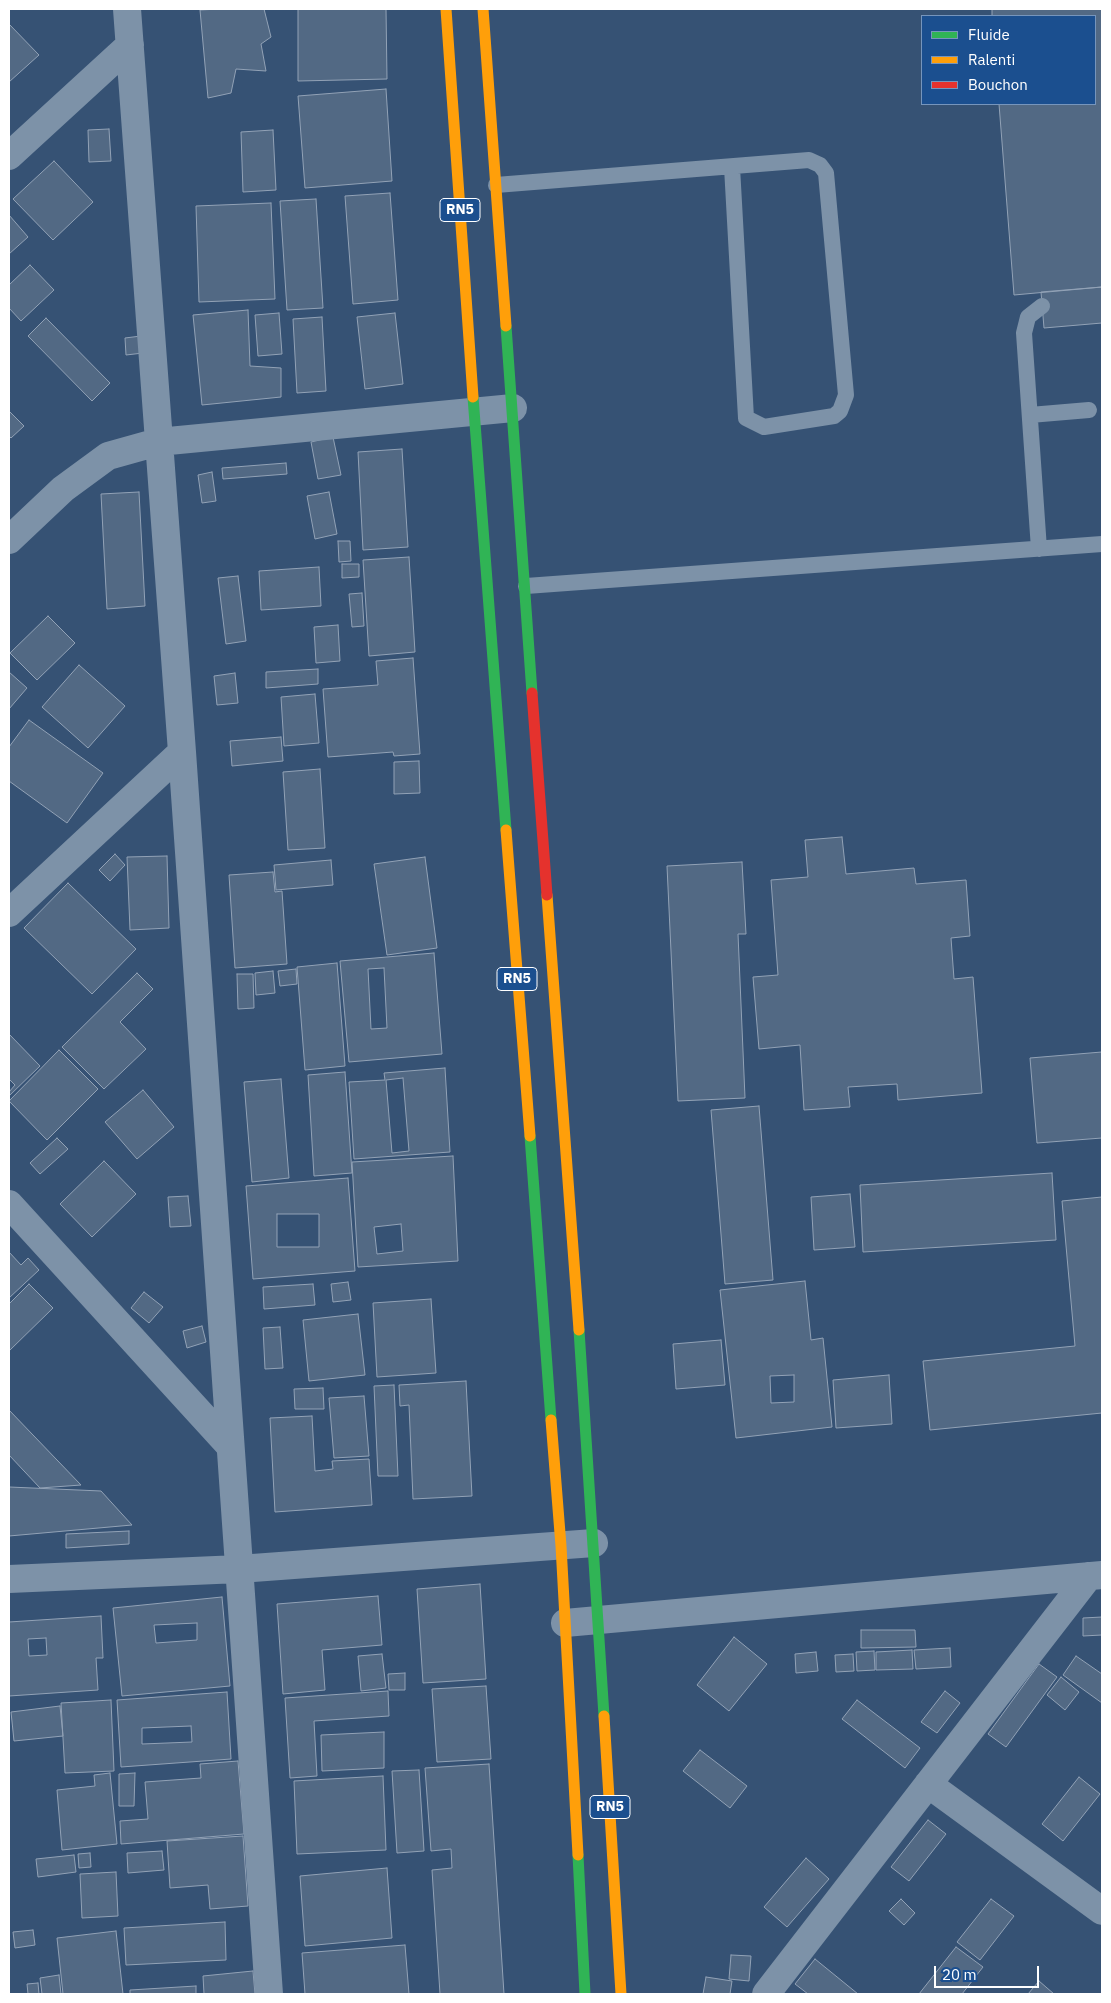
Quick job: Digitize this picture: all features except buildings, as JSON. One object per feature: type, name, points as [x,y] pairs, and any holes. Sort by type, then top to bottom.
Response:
[{"type":"highway","name":"RN5","points":[[446,9],[474,412],[561,1546],[585,1994]]},
{"type":"highway","name":"RN5","points":[[483,9],[594,1544],[622,1994]]},
{"type":"street","points":[[127,9],[182,752],[269,1994]]},
{"type":"street","points":[[9,156],[130,45]]},
{"type":"street","points":[[9,540],[63,489],[108,456],[158,442],[513,408]]},
{"type":"street","points":[[9,913],[182,752]]},
{"type":"street","points":[[9,1204],[230,1446]]},
{"type":"street","points":[[9,1579],[239,1569],[594,1544]]},
{"type":"street","points":[[565,1622],[1095,1575]]},
{"type":"street","points":[[766,1994],[928,1784],[1095,1575]]},
{"type":"street","points":[[928,1784],[1102,1912]]},
{"type":"lane","points":[[496,185],[732,166],[809,160],[820,165],[826,173],[846,395],[840,411],[834,416],[764,427],[746,418],[732,166]]},
{"type":"lane","points":[[1038,549],[1024,333],[1028,317],[1042,306]]},
{"type":"lane","points":[[1030,415],[1089,410]]},
{"type":"lane","points":[[526,586],[1102,544]]},
{"type":"traffic: fast","points":[[506,326],[532,693]]},
{"type":"traffic: fast","points":[[473,397],[506,830]]},
{"type":"traffic: fast","points":[[530,1136],[551,1420]]},
{"type":"traffic: fast","points":[[579,1330],[604,1716]]},
{"type":"traffic: fast","points":[[578,1855],[585,1994]]},
{"type":"traffic: slow","points":[[446,9],[473,397]]},
{"type":"traffic: slow","points":[[483,9],[506,326]]},
{"type":"traffic: slow","points":[[506,830],[530,1136]]},
{"type":"traffic: slow","points":[[547,895],[579,1330]]},
{"type":"traffic: slow","points":[[551,1420],[561,1546],[578,1855]]},
{"type":"traffic: slow","points":[[604,1716],[621,1994]]},
{"type":"traffic: jam","points":[[532,693],[547,895]]}]
